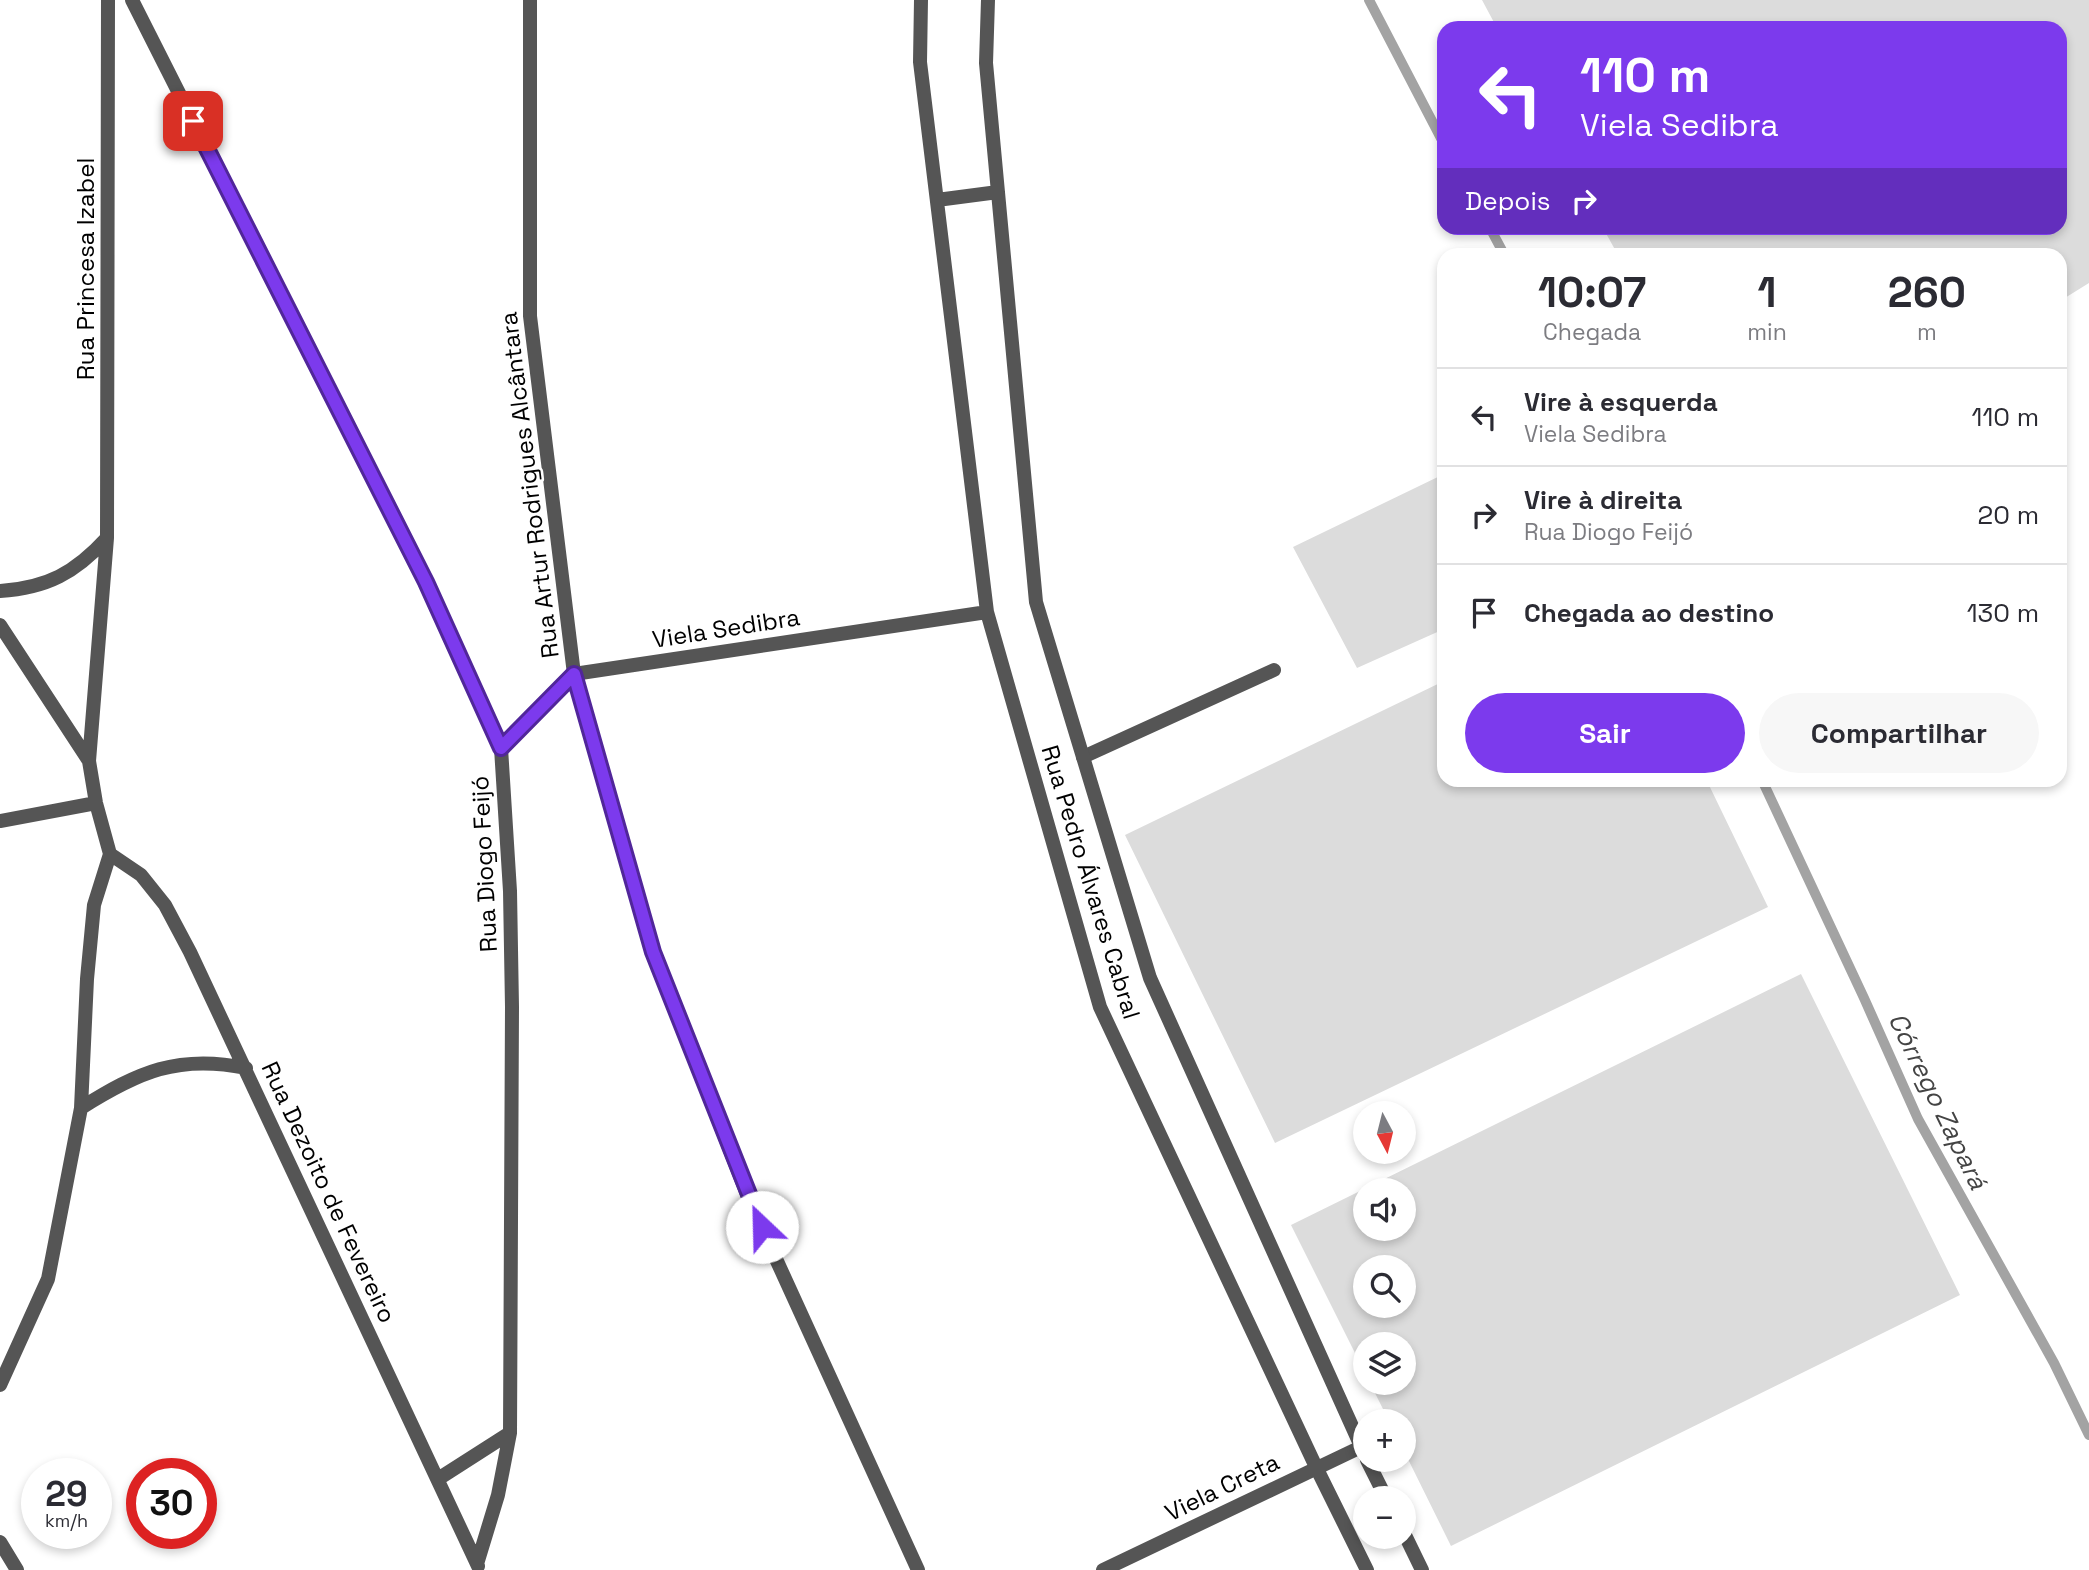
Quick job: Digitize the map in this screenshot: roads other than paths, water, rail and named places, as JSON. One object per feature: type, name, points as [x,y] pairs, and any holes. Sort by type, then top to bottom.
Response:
[{"type":"street","name":"Rua Princesa Izabel","points":[[108,0],[107,538],[89,761],[96,803],[110,854]]},
{"type":"street","name":"Rua Diogo Feijó","points":[[132,0],[426,582],[501,748],[510,891],[512,1007],[510,1433],[479,1567]]},
{"type":"street","name":"Rua Artur Rodrigues Alcântara","points":[[530,0],[530,316],[574,674],[658,965],[750,1202],[918,1570]]},
{"type":"street","name":"Rua Pedro Álvares Cabral","points":[[920,0],[920,62],[987,612],[1101,1007],[1367,1570]]},
{"type":"street","name":"Rua Pedro Álvares Cabral","points":[[988,0],[986,63],[1036,602],[1150,978],[1353,1427]]},
{"type":"street","points":[[937,200],[998,192]]},
{"type":"street","points":[[0,591],[47,583],[70,572],[90,557],[107,538]]},
{"type":"street","name":"Viela Sedibra","points":[[574,674],[987,612]]},
{"type":"street","points":[[0,625],[89,761]]},
{"type":"street","points":[[1083,757],[1274,670]]},
{"type":"street","points":[[501,748],[574,674]]},
{"type":"street","points":[[0,821],[96,803]]},
{"type":"street","points":[[0,1385],[48,1279],[81,1108],[87,979],[94,905],[110,854]]},
{"type":"street","name":"Rua Dezoito de Fevereiro","points":[[110,854],[141,875],[164,905],[246,1068],[479,1567]]},
{"type":"street","points":[[81,1108],[119,1084],[159,1069],[204,1063],[246,1068]]},
{"type":"street","points":[[438,1479],[510,1433]]},
{"type":"street","name":"Viela Creta","points":[[1103,1570],[1317,1467],[1353,1457]]},
{"type":"street","points":[[0,1542],[17,1570]]},
{"type":"street","points":[[1412,1549],[1422,1570]]},
{"type":"waterway","name":"Córrego Zapará","points":[[1369,0],[1437,131]]},
{"type":"waterway","name":"Córrego Zapará","points":[[1494,235],[1501,248]]},
{"type":"waterway","name":"Córrego Zapará","points":[[1765,787],[1918,1119],[2054,1363],[2089,1435]]}]
